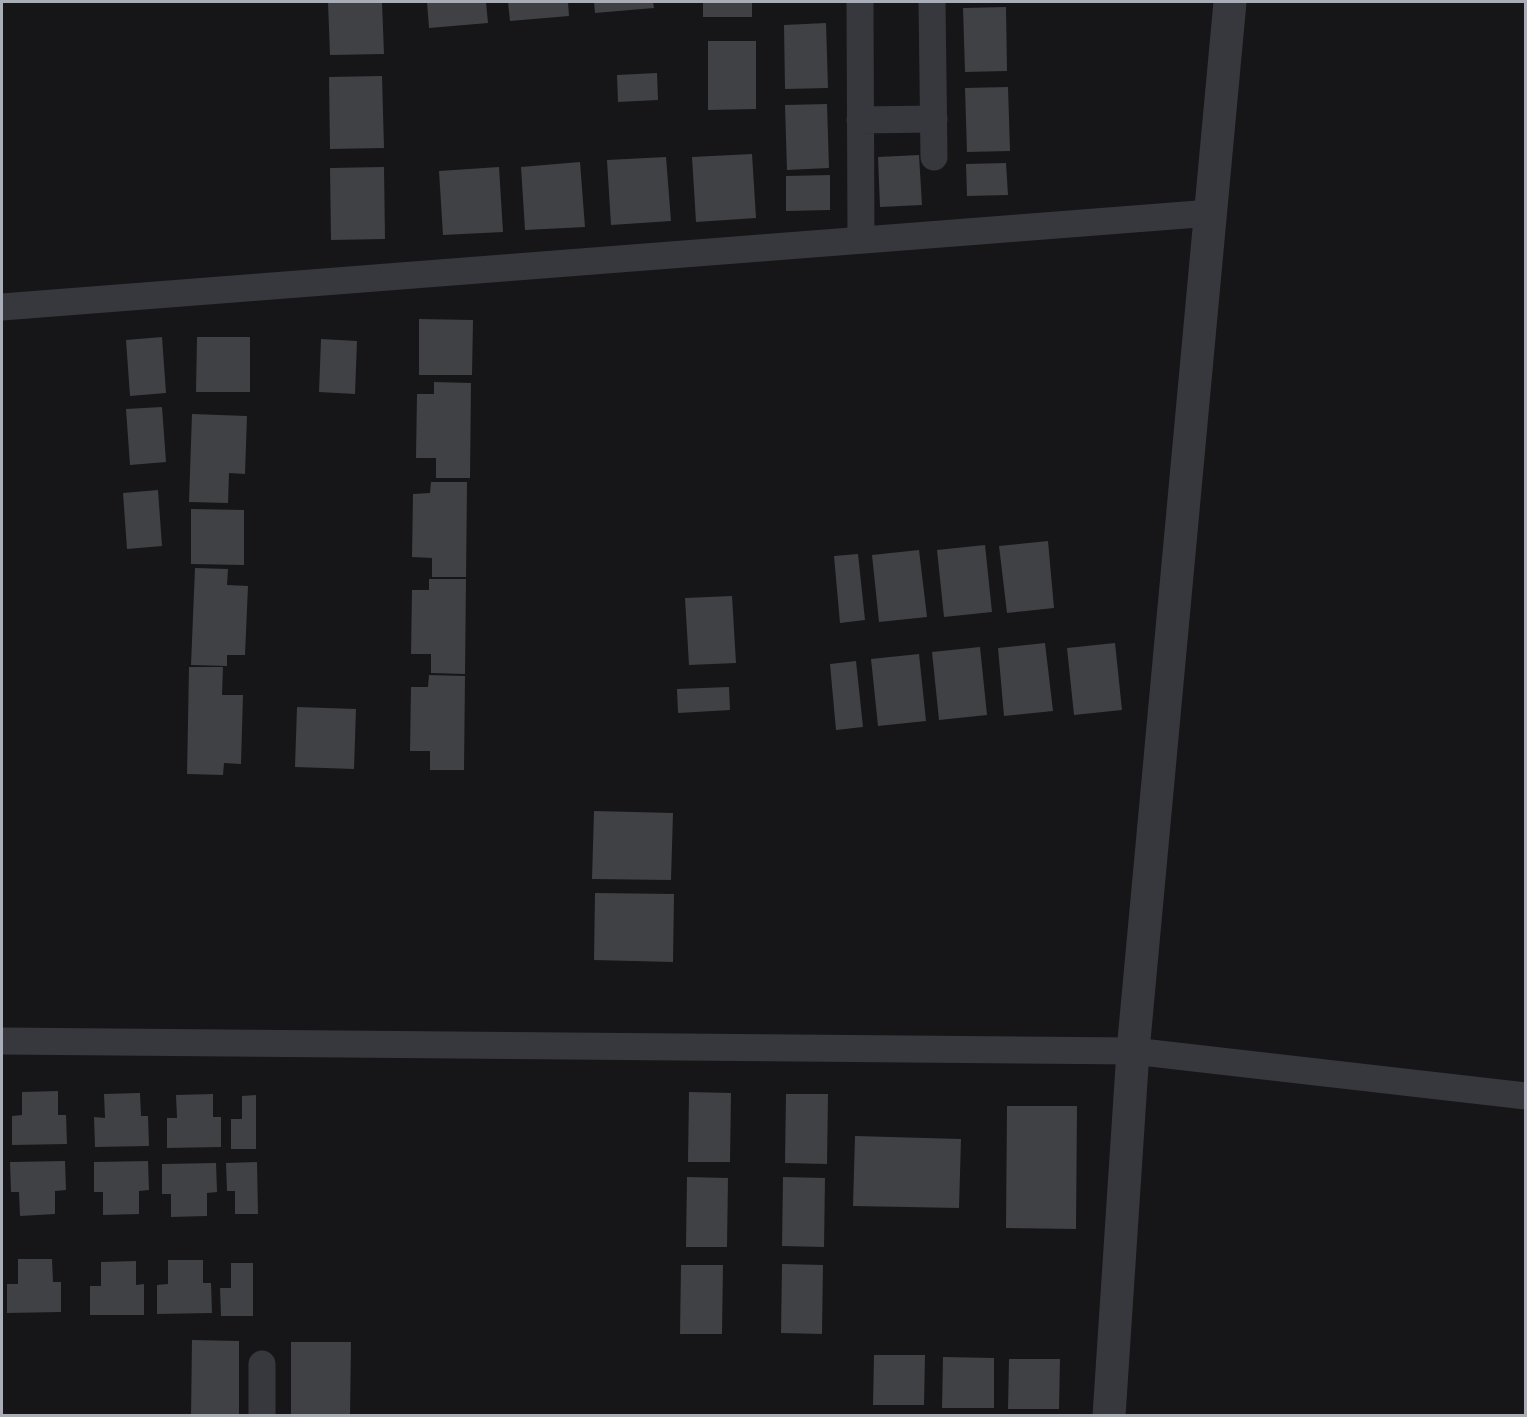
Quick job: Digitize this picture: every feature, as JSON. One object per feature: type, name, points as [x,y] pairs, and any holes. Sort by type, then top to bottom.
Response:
[{"type":"street","points":[[860,2],[861,240]]},
{"type":"street","points":[[932,2],[934,157]]},
{"type":"street","points":[[1109,1416],[1133,1051],[1230,2]]},
{"type":"street","points":[[860,120],[934,119]]},
{"type":"street","points":[[2,307],[1211,213]]},
{"type":"street","points":[[2,1041],[1133,1051],[1526,1096]]},
{"type":"street","points":[[262,1364],[262,1416]]},
{"type":"building","points":[[328,2],[382,2],[384,54],[330,55]]},
{"type":"building","points":[[427,2],[486,2],[488,23],[429,28]]},
{"type":"building","points":[[508,2],[568,2],[569,16],[510,21]]},
{"type":"building","points":[[594,2],[653,2],[654,8],[595,13]]},
{"type":"building","points":[[703,2],[752,2],[752,17],[703,17]]},
{"type":"building","points":[[1006,7],[1007,71],[965,72],[963,8]]},
{"type":"building","points":[[826,23],[828,88],[785,89],[784,25]]},
{"type":"building","points":[[708,41],[756,41],[756,109],[708,110]]},
{"type":"building","points":[[657,73],[658,100],[618,102],[617,75]]},
{"type":"building","points":[[382,76],[384,148],[330,149],[329,77]]},
{"type":"building","points":[[1008,87],[1010,151],[967,152],[965,88]]},
{"type":"building","points":[[827,104],[829,168],[787,170],[785,105]]},
{"type":"building","points":[[752,154],[756,218],[696,222],[692,157]]},
{"type":"building","points":[[919,155],[922,205],[880,207],[878,157]]},
{"type":"building","points":[[666,157],[671,221],[611,225],[607,160]]},
{"type":"building","points":[[580,162],[585,227],[525,230],[521,167]]},
{"type":"building","points":[[1006,163],[1008,195],[967,196],[966,164]]},
{"type":"building","points":[[384,167],[385,239],[331,240],[330,168]]},
{"type":"building","points":[[499,167],[503,232],[443,235],[439,171]]},
{"type":"building","points":[[830,175],[830,210],[786,211],[786,176]]},
{"type":"building","points":[[419,319],[473,320],[472,375],[419,375]]},
{"type":"building","points":[[162,337],[166,393],[130,396],[126,340]]},
{"type":"building","points":[[197,337],[250,337],[250,392],[196,392]]},
{"type":"building","points":[[321,339],[357,341],[355,394],[319,392]]},
{"type":"building","points":[[434,382],[471,383],[470,478],[436,478],[436,458],[416,458],[417,394],[434,394]]},
{"type":"building","points":[[162,407],[166,462],[130,465],[126,409]]},
{"type":"building","points":[[192,414],[247,416],[245,474],[229,473],[228,503],[189,502]]},
{"type":"building","points":[[431,482],[467,482],[466,577],[432,577],[432,558],[412,557],[413,494],[430,493]]},
{"type":"building","points":[[158,490],[162,546],[127,549],[123,493]]},
{"type":"building","points":[[191,509],[244,510],[244,565],[191,564]]},
{"type":"building","points":[[1048,541],[1054,608],[1007,613],[999,546]]},
{"type":"building","points":[[985,545],[992,612],[944,617],[937,550]]},
{"type":"building","points":[[919,550],[927,617],[879,622],[872,555]]},
{"type":"building","points":[[858,554],[865,620],[840,623],[834,556]]},
{"type":"building","points":[[195,568],[228,569],[227,585],[248,586],[245,655],[227,655],[227,666],[191,665]]},
{"type":"building","points":[[429,579],[466,579],[465,674],[431,673],[431,654],[411,654],[412,590],[429,590]]},
{"type":"building","points":[[732,596],[736,663],[689,665],[685,598]]},
{"type":"building","points":[[1045,643],[1053,711],[1004,716],[998,648]]},
{"type":"building","points":[[1115,643],[1122,710],[1074,715],[1067,648]]},
{"type":"building","points":[[980,647],[987,715],[939,720],[932,652]]},
{"type":"building","points":[[919,654],[926,721],[878,726],[871,659]]},
{"type":"building","points":[[856,661],[863,727],[836,730],[830,664]]},
{"type":"building","points":[[189,667],[223,667],[222,695],[243,695],[241,764],[224,763],[223,775],[187,774]]},
{"type":"building","points":[[429,675],[465,676],[464,770],[430,770],[430,751],[410,751],[411,687],[428,687]]},
{"type":"building","points":[[729,687],[730,710],[678,713],[677,689]]},
{"type":"building","points":[[297,707],[356,709],[354,769],[295,767]]},
{"type":"building","points":[[594,811],[673,813],[671,880],[592,879]]},
{"type":"building","points":[[595,893],[674,894],[673,962],[594,960]]},
{"type":"building","points":[[58,1091],[58,1115],[66,1115],[67,1144],[12,1145],[12,1116],[22,1115],[22,1092]]},
{"type":"building","points":[[689,1092],[731,1093],[730,1162],[688,1162]]},
{"type":"building","points":[[140,1093],[141,1116],[148,1116],[149,1146],[95,1147],[94,1117],[105,1118],[104,1094]]},
{"type":"building","points":[[213,1094],[213,1117],[221,1117],[221,1147],[167,1148],[167,1118],[177,1118],[176,1095]]},
{"type":"building","points":[[786,1094],[828,1094],[827,1164],[785,1163]]},
{"type":"building","points":[[256,1095],[256,1149],[231,1149],[231,1119],[242,1119],[242,1096]]},
{"type":"building","points":[[1007,1106],[1077,1106],[1076,1229],[1006,1228]]},
{"type":"building","points":[[855,1136],[961,1139],[959,1208],[853,1206]]},
{"type":"building","points":[[65,1161],[66,1190],[55,1191],[55,1214],[20,1216],[19,1192],[11,1192],[10,1162]]},
{"type":"building","points":[[148,1161],[149,1190],[139,1191],[139,1214],[103,1215],[103,1192],[94,1192],[94,1162]]},
{"type":"building","points":[[257,1162],[258,1214],[235,1214],[235,1191],[227,1191],[226,1163]]},
{"type":"building","points":[[216,1163],[217,1192],[207,1193],[207,1216],[171,1217],[171,1194],[162,1194],[162,1164]]},
{"type":"building","points":[[687,1177],[728,1178],[727,1247],[686,1247]]},
{"type":"building","points":[[783,1177],[825,1178],[824,1247],[782,1246]]},
{"type":"building","points":[[18,1259],[52,1259],[53,1282],[61,1282],[61,1312],[7,1313],[7,1284],[18,1284]]},
{"type":"building","points":[[168,1260],[203,1260],[203,1283],[211,1283],[212,1313],[157,1314],[157,1285],[168,1284]]},
{"type":"building","points":[[136,1261],[136,1285],[144,1284],[144,1315],[90,1315],[90,1286],[101,1286],[101,1262]]},
{"type":"building","points":[[231,1263],[253,1263],[253,1316],[221,1316],[220,1288],[231,1288]]},
{"type":"building","points":[[782,1264],[823,1265],[822,1334],[781,1333]]},
{"type":"building","points":[[681,1265],[723,1265],[722,1334],[680,1334]]},
{"type":"building","points":[[192,1340],[239,1341],[239,1416],[191,1416]]},
{"type":"building","points":[[291,1342],[351,1342],[350,1416],[291,1416]]},
{"type":"building","points":[[874,1355],[925,1355],[924,1405],[873,1405]]},
{"type":"building","points":[[943,1357],[994,1358],[994,1408],[942,1408]]},
{"type":"building","points":[[1009,1359],[1060,1359],[1059,1409],[1008,1409]]}]
